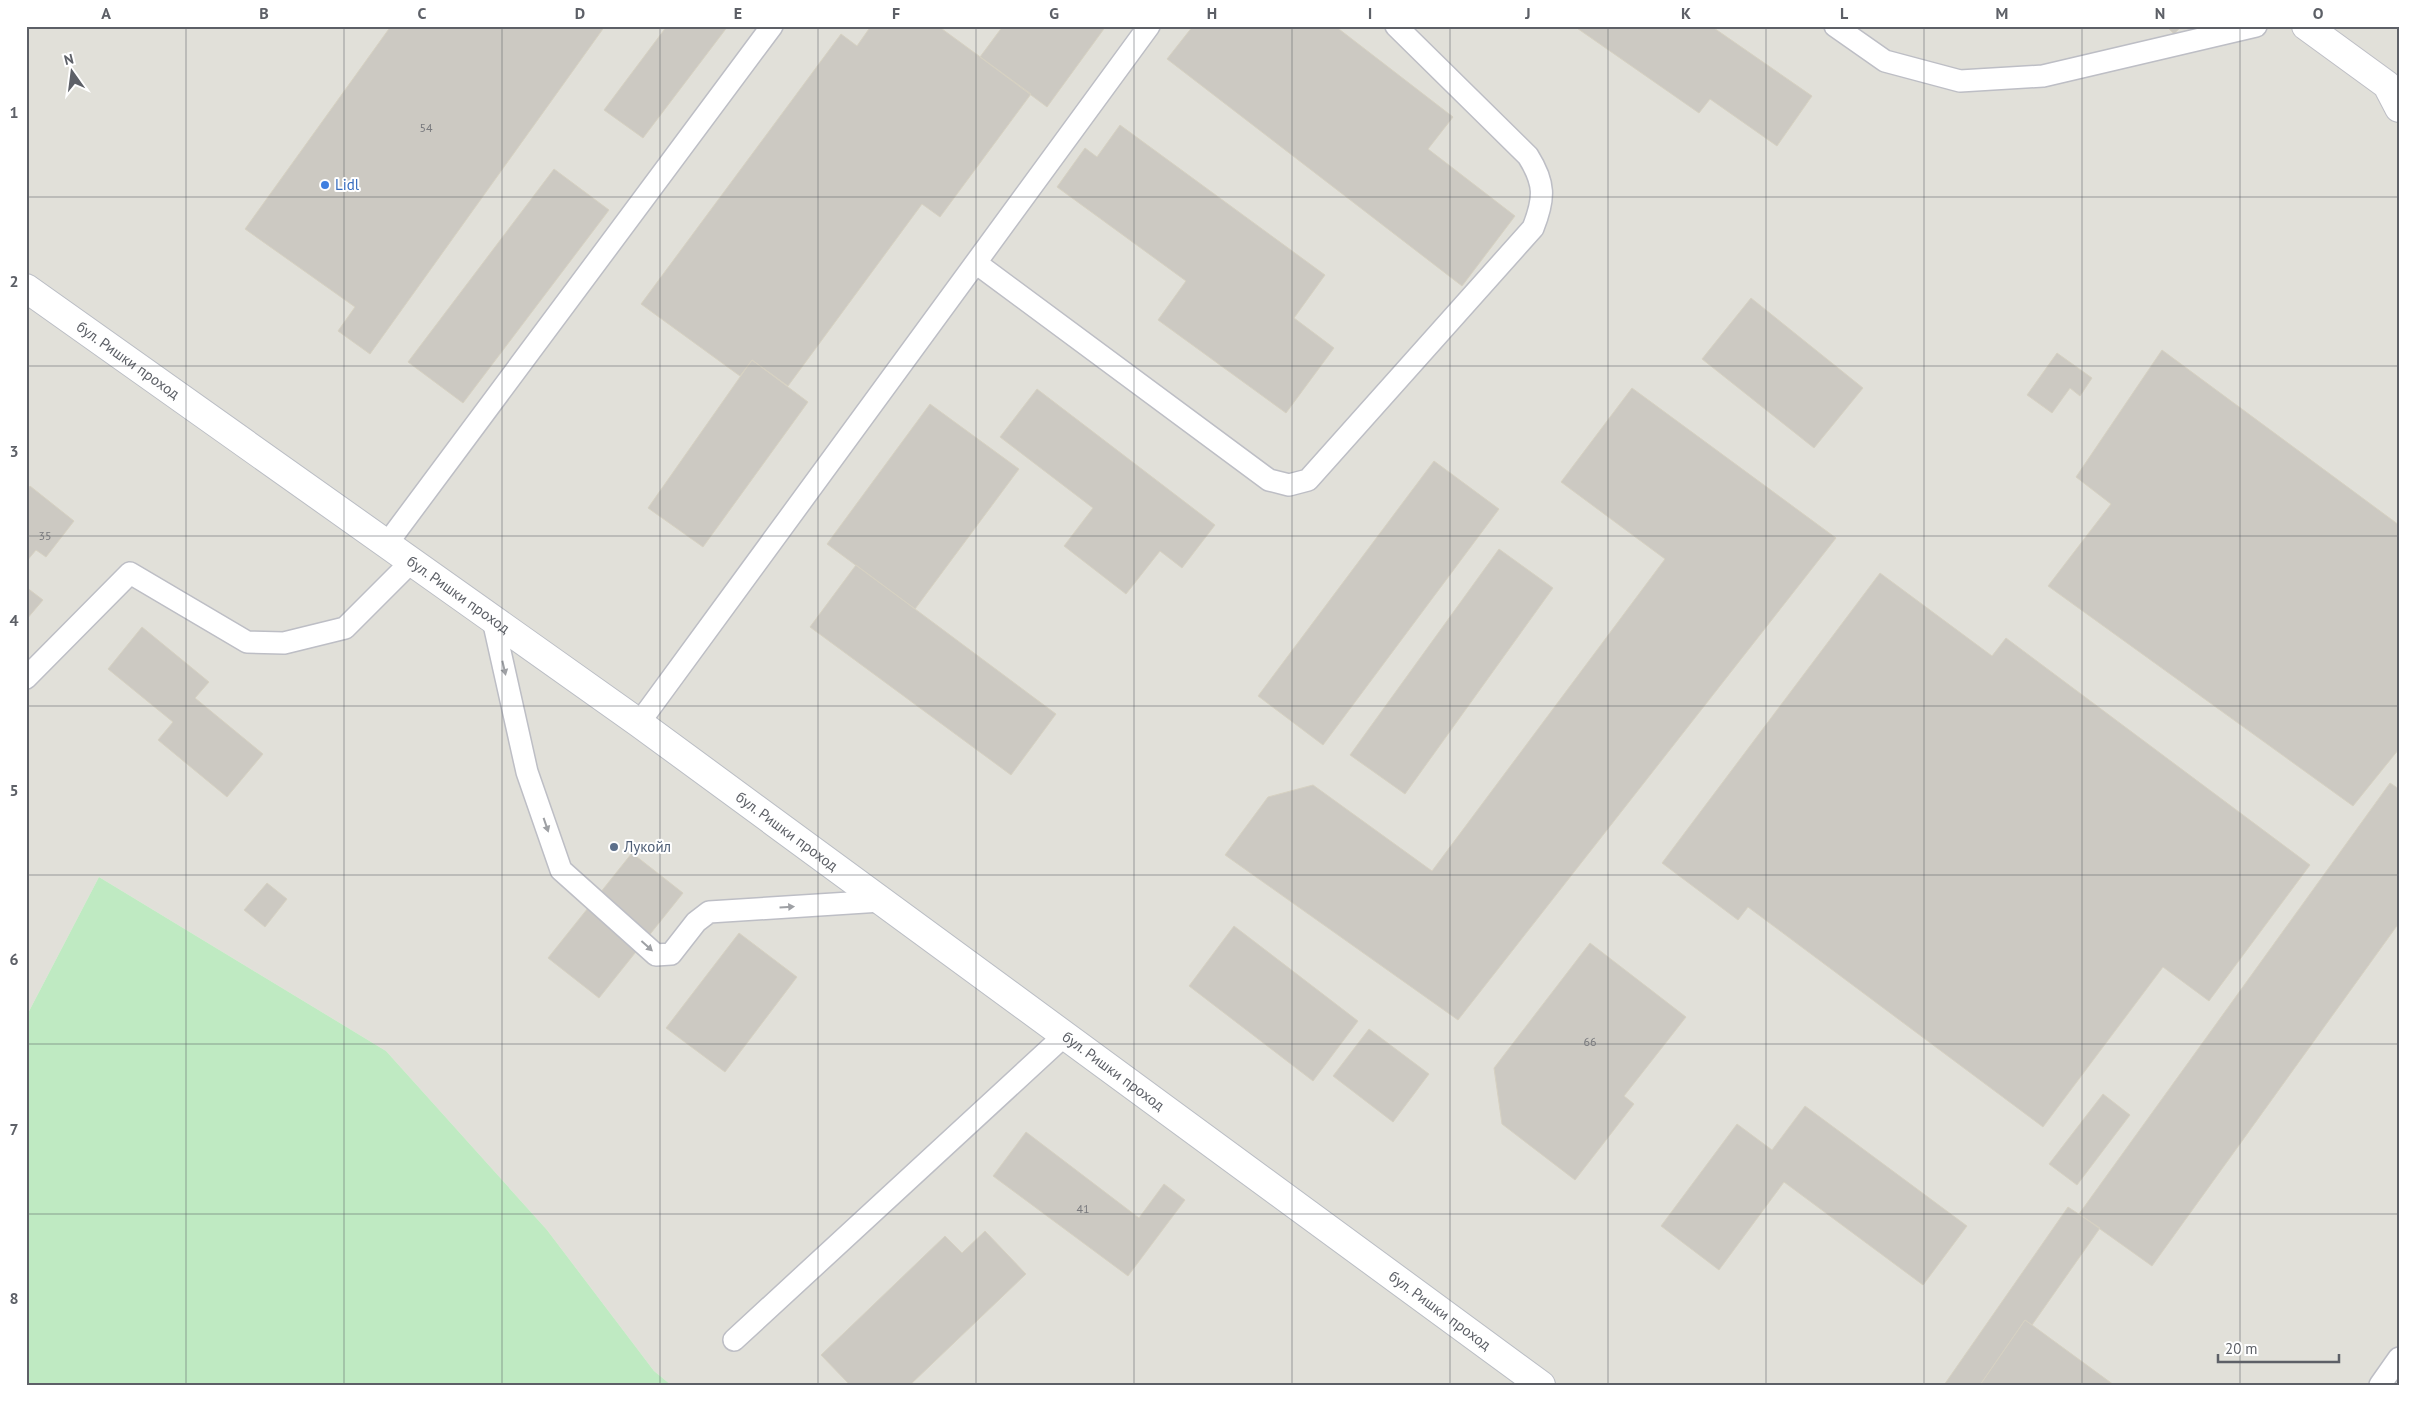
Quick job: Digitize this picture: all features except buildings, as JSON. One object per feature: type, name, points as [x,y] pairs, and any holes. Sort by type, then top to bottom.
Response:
[{"type":"main road","points":[[2306,26],[2334,36],[2387,85],[2399,108]]},
{"type":"main road","name":"бул. Ришки проход","points":[[26,288],[639,723],[1541,1385]]},
{"type":"lane","points":[[386,544],[772,26]]},
{"type":"lane","points":[[639,723],[1149,26]]},
{"type":"lane","points":[[976,263],[1270,480],[1289,485],[1308,480],[1534,228],[1541,209],[1542,188],[1538,171],[1528,156],[1396,26]]},
{"type":"lane","points":[[1835,26],[1885,61],[1960,81],[2043,76],[2256,26]]},
{"type":"lane","points":[[26,678],[130,573],[247,642],[284,644],[344,628],[410,562]]},
{"type":"lane","points":[[493,620],[527,772],[561,870],[656,955],[671,954],[696,922],[709,912],[881,901]]},
{"type":"lane","points":[[734,1340],[1065,1035]]},
{"type":"lane","points":[[2380,1385],[2399,1358]]},
{"type":"shaded area","points":[[26,26],[2399,26],[2399,1385],[671,1385],[654,1371],[547,1230],[386,1051],[99,877],[26,1017]]},
{"type":"green space","points":[[99,877],[386,1051],[547,1230],[654,1371],[671,1385],[26,1385],[26,1017]]},
{"type":"place","name":"Lidl","points":[[325,185]]},
{"type":"place","name":"Лукойл","points":[[614,847]]}]
